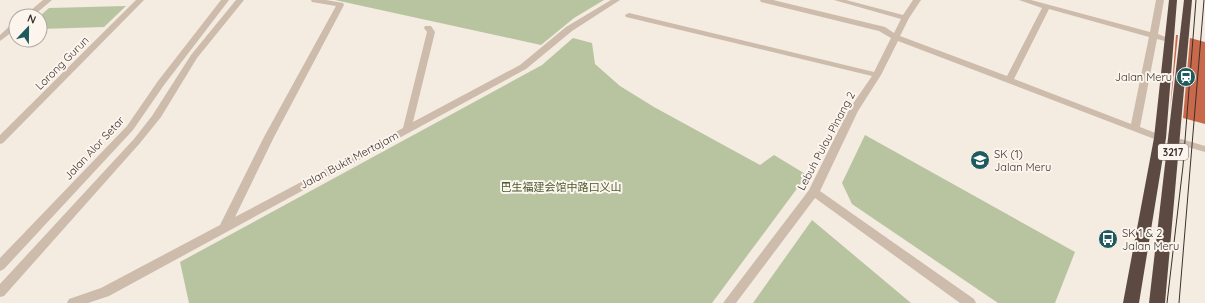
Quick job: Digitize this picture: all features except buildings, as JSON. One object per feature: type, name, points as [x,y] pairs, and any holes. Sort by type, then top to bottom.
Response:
[{"type":"highway","name":"3217","points":[[1131,303],[1160,138],[1173,0]]},
{"type":"highway","name":"3217","points":[[1157,303],[1188,0]]},
{"type":"street","points":[[38,8],[48,0]]},
{"type":"street","name":"Lorong Gurun","points":[[0,141],[140,0]]},
{"type":"street","name":"Jalan Alor Setar","points":[[0,266],[130,128],[161,83],[225,0]]},
{"type":"street","points":[[0,292],[137,141],[156,117],[194,57],[240,0]]},
{"type":"street","points":[[224,228],[340,5],[315,0]]},
{"type":"street","name":"Jalan Bukit Mertajam","points":[[73,303],[105,292],[524,67],[570,29],[616,0]]},
{"type":"street","points":[[764,0],[882,29],[896,37],[1160,138]]},
{"type":"street","points":[[838,0],[905,18]]},
{"type":"street","name":"Lebuh Pulau Pinang 2","points":[[729,303],[814,192],[853,111],[877,75],[905,18],[917,0]]},
{"type":"street","points":[[1024,0],[1037,2],[1046,7],[1169,40]]},
{"type":"street","points":[[1135,128],[1148,72],[1152,36],[1160,0]]},
{"type":"street","points":[[1009,80],[1046,7]]},
{"type":"street","points":[[629,15],[877,75]]},
{"type":"street","points":[[407,129],[431,32],[428,28]]},
{"type":"street","points":[[0,39],[8,32]]},
{"type":"street","points":[[1174,140],[1205,149]]},
{"type":"street","points":[[814,192],[970,303]]},
{"type":"green space","points":[[335,0],[604,0],[574,18],[541,45]]},
{"type":"green space","points":[[126,6],[104,27],[48,29],[49,8]]},
{"type":"green space","name":"巴生福建会馆中路口义山","points":[[573,38],[592,43],[595,64],[620,86],[654,107],[760,165],[774,155],[807,175],[712,303],[189,303],[180,262],[542,65]]},
{"type":"green space","points":[[865,135],[1075,252],[1055,303],[998,303],[852,204],[842,183]]},
{"type":"green space","points":[[812,220],[911,303],[753,303]]},
{"type":"tram line","points":[[1167,303],[1183,166],[1196,0]]},
{"type":"tram line","points":[[1179,303],[1204,0]]},
{"type":"place","name":"Jalan Meru","points":[[1186,77]]},
{"type":"place","name":"SK (1) Jalan Meru","points":[[980,160]]},
{"type":"place","name":"SK 1 & 2 Jalan Meru","points":[[1108,239]]}]
